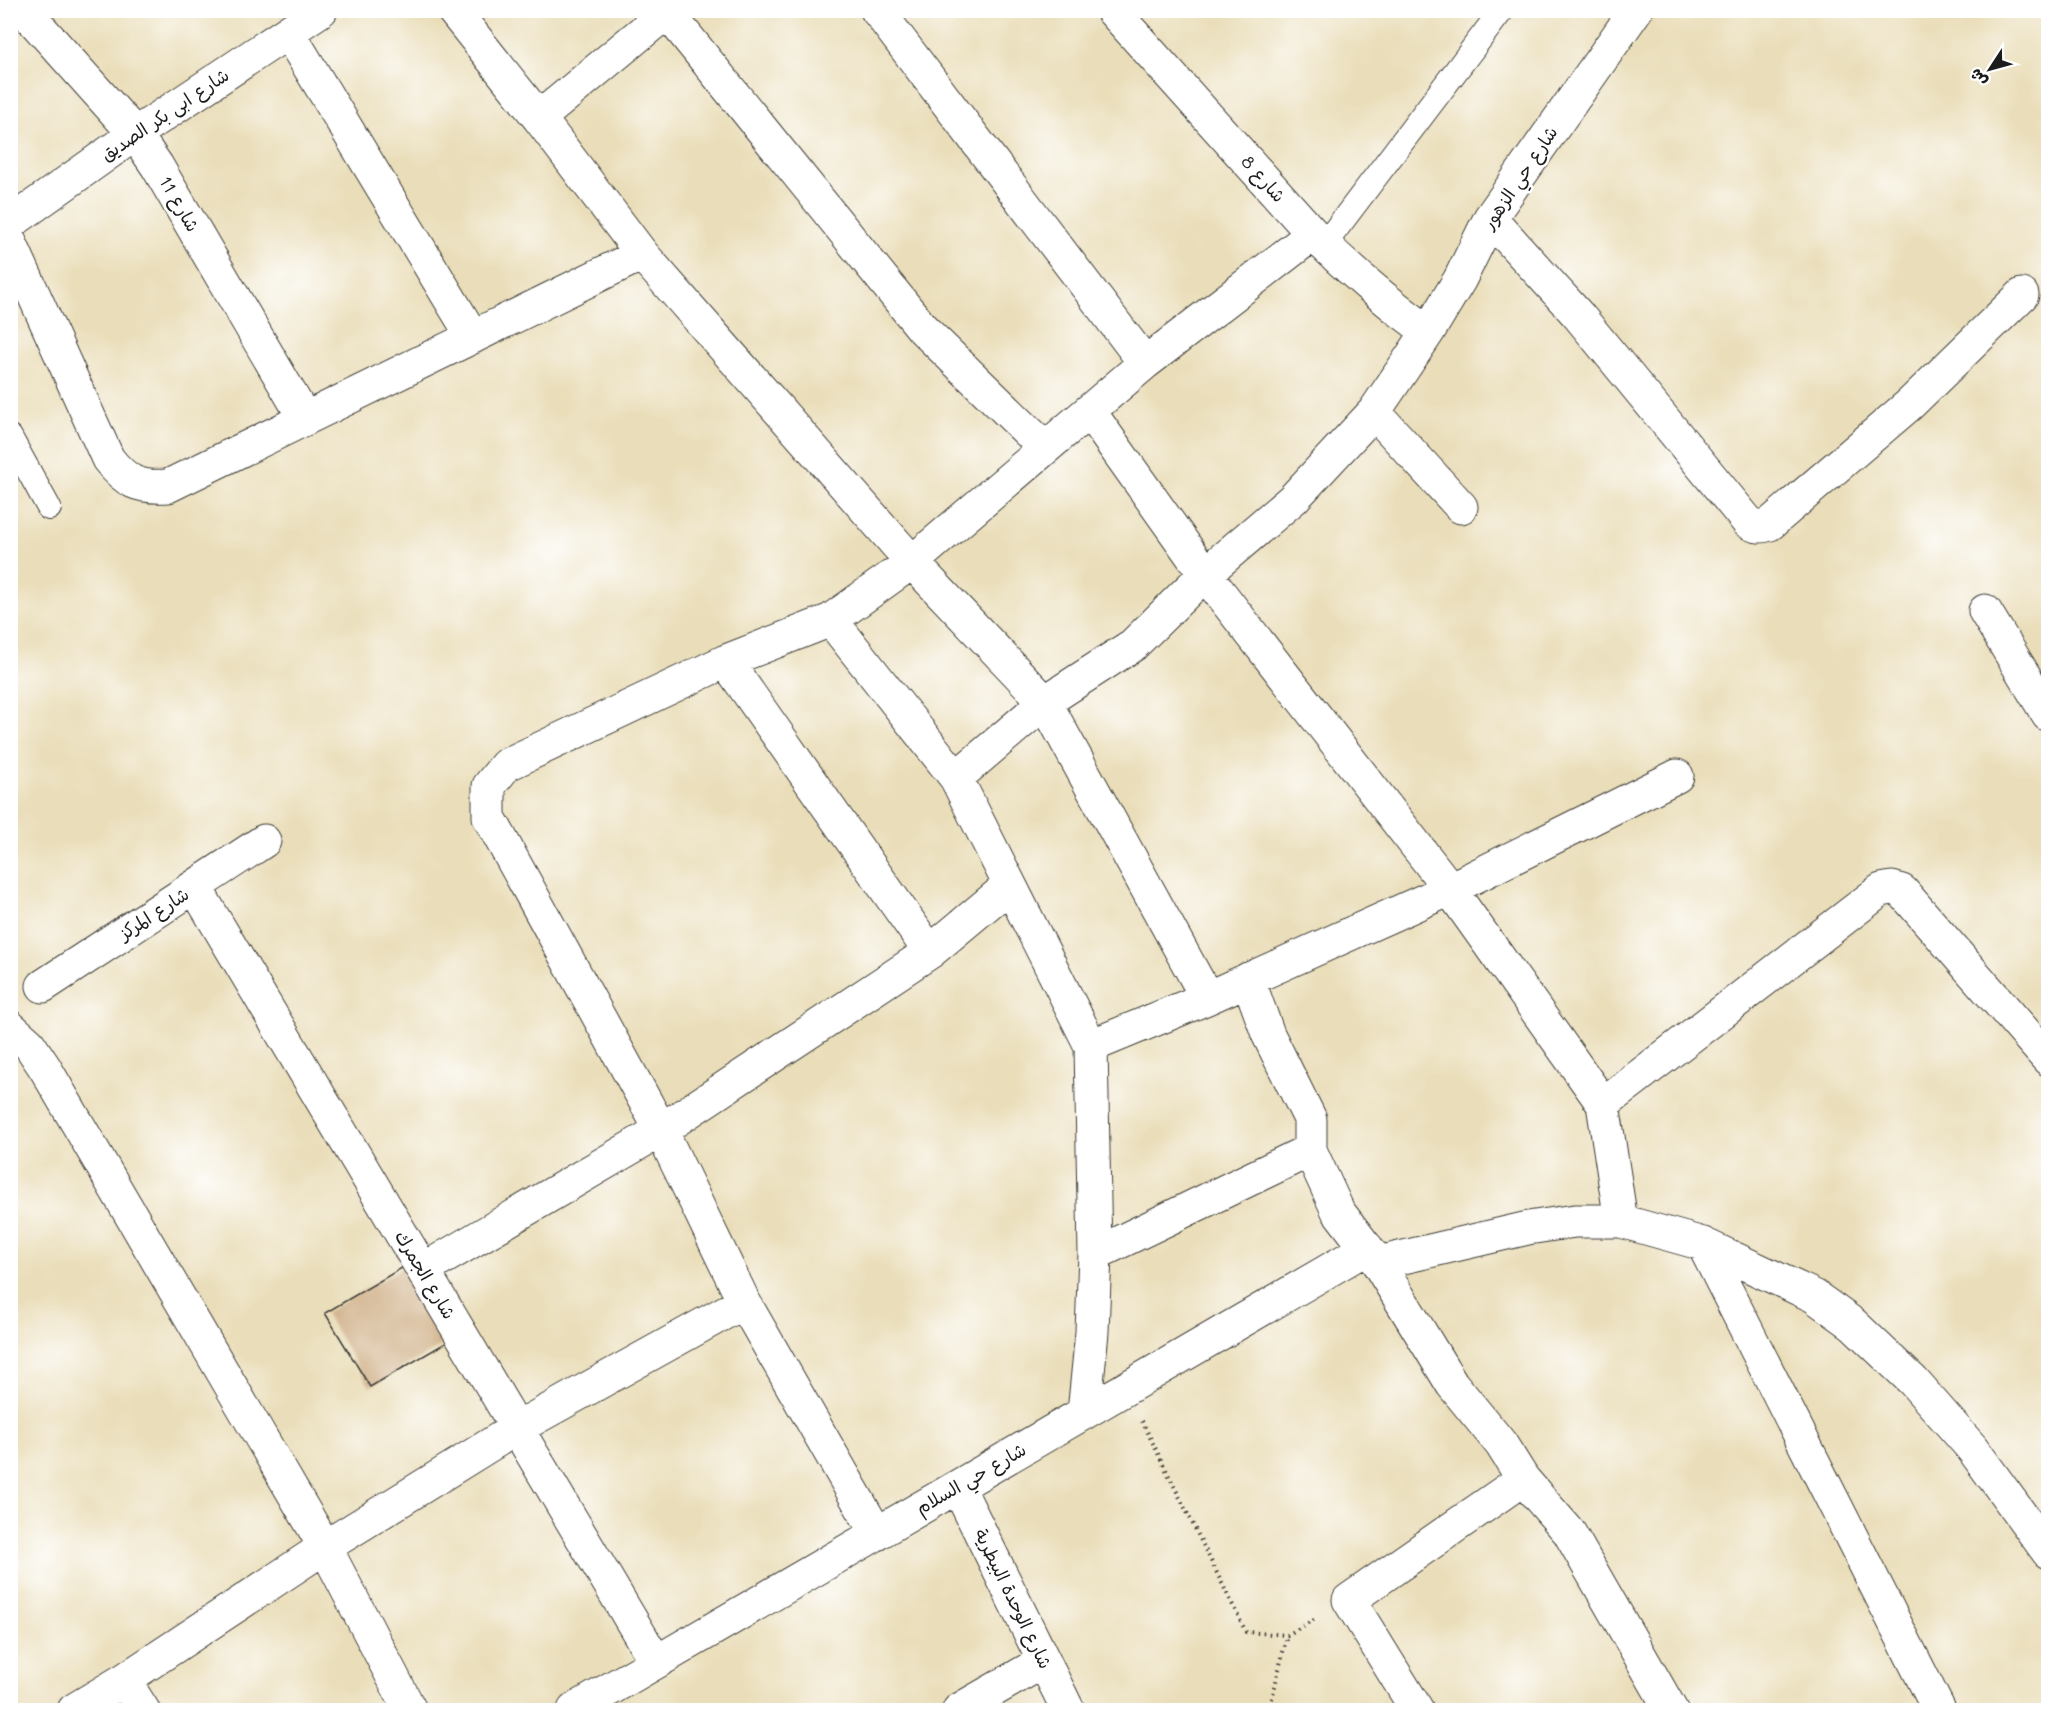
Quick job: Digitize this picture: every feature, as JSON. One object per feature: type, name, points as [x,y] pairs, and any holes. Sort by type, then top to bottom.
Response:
[{"type":"street","name":"شارع 11","points":[[24,10],[135,134],[157,166],[304,419]]},
{"type":"street","points":[[453,10],[539,118],[642,254],[912,562],[1045,702],[1207,998]]},
{"type":"street","points":[[877,10],[1145,363]]},
{"type":"street","name":"شارع 8","points":[[1112,10],[1318,240],[1386,301],[1428,332]]},
{"type":"street","name":"شارع حي الزهور","points":[[957,778],[1045,702],[1133,645],[1205,574],[1293,499],[1374,412],[1428,332],[1460,279],[1490,218],[1636,10]]},
{"type":"street","points":[[539,118],[668,11],[923,329],[1045,448]]},
{"type":"street","name":"شارع ابى بكر الصديق","points":[[10,223],[298,20]]},
{"type":"street","points":[[298,20],[473,337]]},
{"type":"street","points":[[1490,218],[1578,315],[1748,522],[1754,526],[1761,527],[1770,524],[1901,411],[2022,295]]},
{"type":"street","points":[[877,1534],[744,1302],[662,1130],[489,817],[489,786],[506,765],[726,661],[831,620],[912,562],[1145,363],[1318,240]]},
{"type":"street","points":[[10,242],[108,459],[118,473],[133,483],[150,487],[168,486],[642,254]]},
{"type":"street","points":[[1089,411],[1205,574],[1450,889],[1603,1104],[1621,1221]]},
{"type":"street","points":[[1374,412],[1461,507]]},
{"type":"street","points":[[1985,611],[2049,715]]},
{"type":"street","points":[[831,620],[957,778],[1091,1046],[1095,1254],[1092,1332],[1084,1413]]},
{"type":"street","points":[[726,661],[930,952]]},
{"type":"street","points":[[1091,1046],[1207,998],[1450,889],[1677,776]]},
{"type":"street","name":"شارع المركز","points":[[43,986],[264,841]]},
{"type":"street","points":[[423,1270],[662,1130],[930,952],[1011,885]]},
{"type":"street","name":"شارع الجمرك","points":[[195,887],[656,1662]]},
{"type":"street","points":[[1603,1104],[1881,890],[1892,888],[1902,891],[2049,1059]]},
{"type":"street","points":[[1248,980],[1268,1034],[1310,1119],[1310,1150],[1338,1211],[1373,1256],[1452,1384],[1501,1443],[1523,1479],[1569,1532],[1671,1710]]},
{"type":"street","points":[[10,1027],[29,1044],[45,1068],[325,1547],[410,1710]]},
{"type":"street","points":[[1095,1254],[1310,1150]]},
{"type":"street","name":"شارع حي السلام","points":[[574,1710],[1126,1388],[1373,1256],[1575,1221],[1621,1221],[1703,1244],[1748,1263],[1814,1296],[1853,1323],[1913,1381],[1972,1448],[2049,1552]]},
{"type":"street","points":[[1703,1244],[1939,1710]]},
{"type":"street","points":[[74,1710],[124,1680],[325,1547],[517,1428],[744,1302]]},
{"type":"street","points":[[1417,1710],[1349,1600],[1523,1479]]},
{"type":"street","name":"شارع الوحدة البيطرية","points":[[957,1487],[1068,1710]]},
{"type":"street","points":[[959,1710],[1044,1661]]},
{"type":"street","points":[[124,1680],[143,1710]]},
{"type":"lane","points":[[1318,240],[1502,10]]},
{"type":"lane","points":[[10,437],[49,508]]},
{"type":"path","points":[[1126,1388],[1246,1632],[1287,1635],[1271,1703],[1275,1710]]},
{"type":"building","points":[[412,1262],[456,1337],[370,1387],[325,1313]]}]
